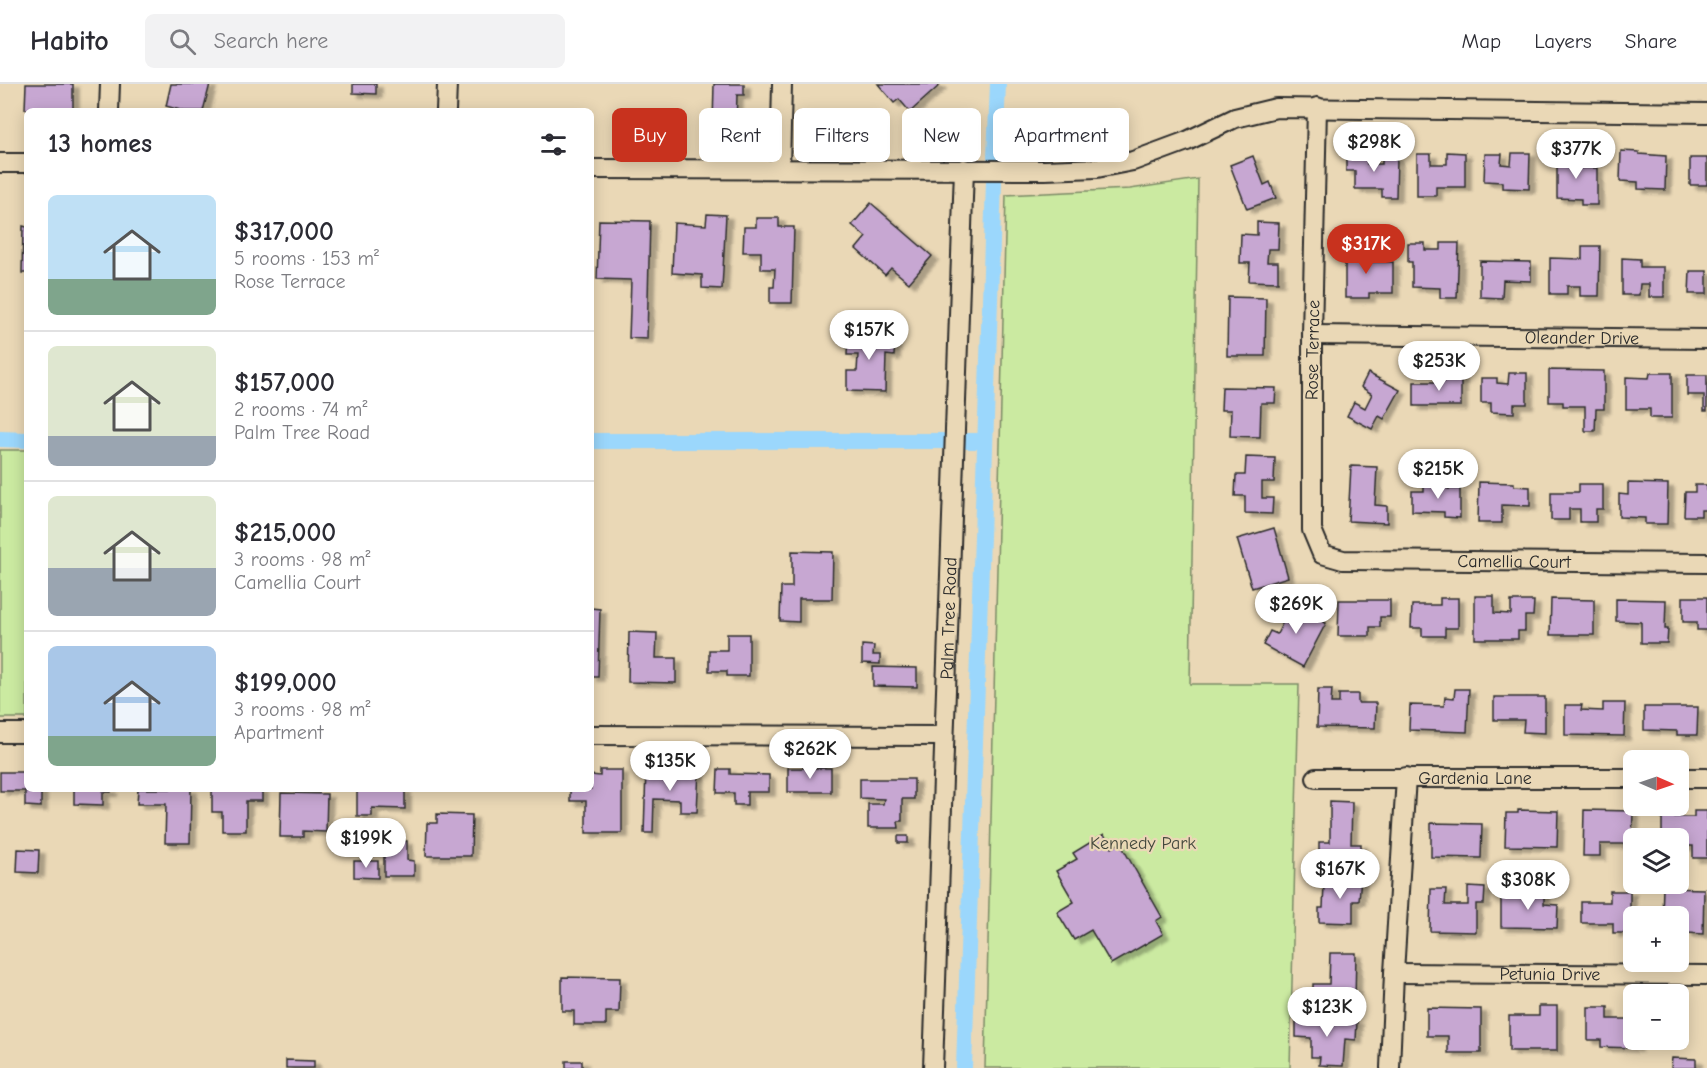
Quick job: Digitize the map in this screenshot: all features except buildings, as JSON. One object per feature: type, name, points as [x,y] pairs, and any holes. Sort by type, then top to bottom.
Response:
[{"type":"street","points":[[110,84],[110,108]]},
{"type":"street","points":[[446,108],[447,84]]},
{"type":"street","points":[[780,169],[782,84]]},
{"type":"street","name":"Rose Terrace","points":[[1317,107],[1312,335],[1312,530],[1322,554]]},
{"type":"street","points":[[594,169],[1045,170],[1097,168],[1133,161],[1187,141],[1235,118],[1276,108],[1707,113]]},
{"type":"street","points":[[0,164],[24,163]]},
{"type":"street","name":"Palm Tree Road","points":[[933,1068],[964,169]]},
{"type":"street","name":"Oleander Drive","points":[[1312,335],[1707,339]]},
{"type":"street","name":"Camellia Court","points":[[1322,554],[1343,560],[1707,563]]},
{"type":"street","points":[[0,733],[24,733]]},
{"type":"street","points":[[594,735],[943,736]]},
{"type":"street","points":[[1390,1068],[1406,777]]},
{"type":"street","name":"Gardenia Lane","points":[[1316,778],[1623,778]]},
{"type":"street","points":[[1689,778],[1707,778]]},
{"type":"street","name":"Petunia Drive","points":[[1394,973],[1707,975]]},
{"type":"green space","name":"Kennedy Park","points":[[1198,179],[1190,684],[1299,684],[1290,1068],[985,1068],[1006,195],[1130,189]]},
{"type":"green space","points":[[0,450],[24,450],[24,718],[0,718]]},
{"type":"waterway","points":[[997,108],[998,84]]},
{"type":"waterway","points":[[964,1068],[994,182]]},
{"type":"waterway","points":[[0,439],[24,440]]},
{"type":"waterway","points":[[594,441],[942,441]]},
{"type":"waterway","points":[[967,441],[985,441]]}]
